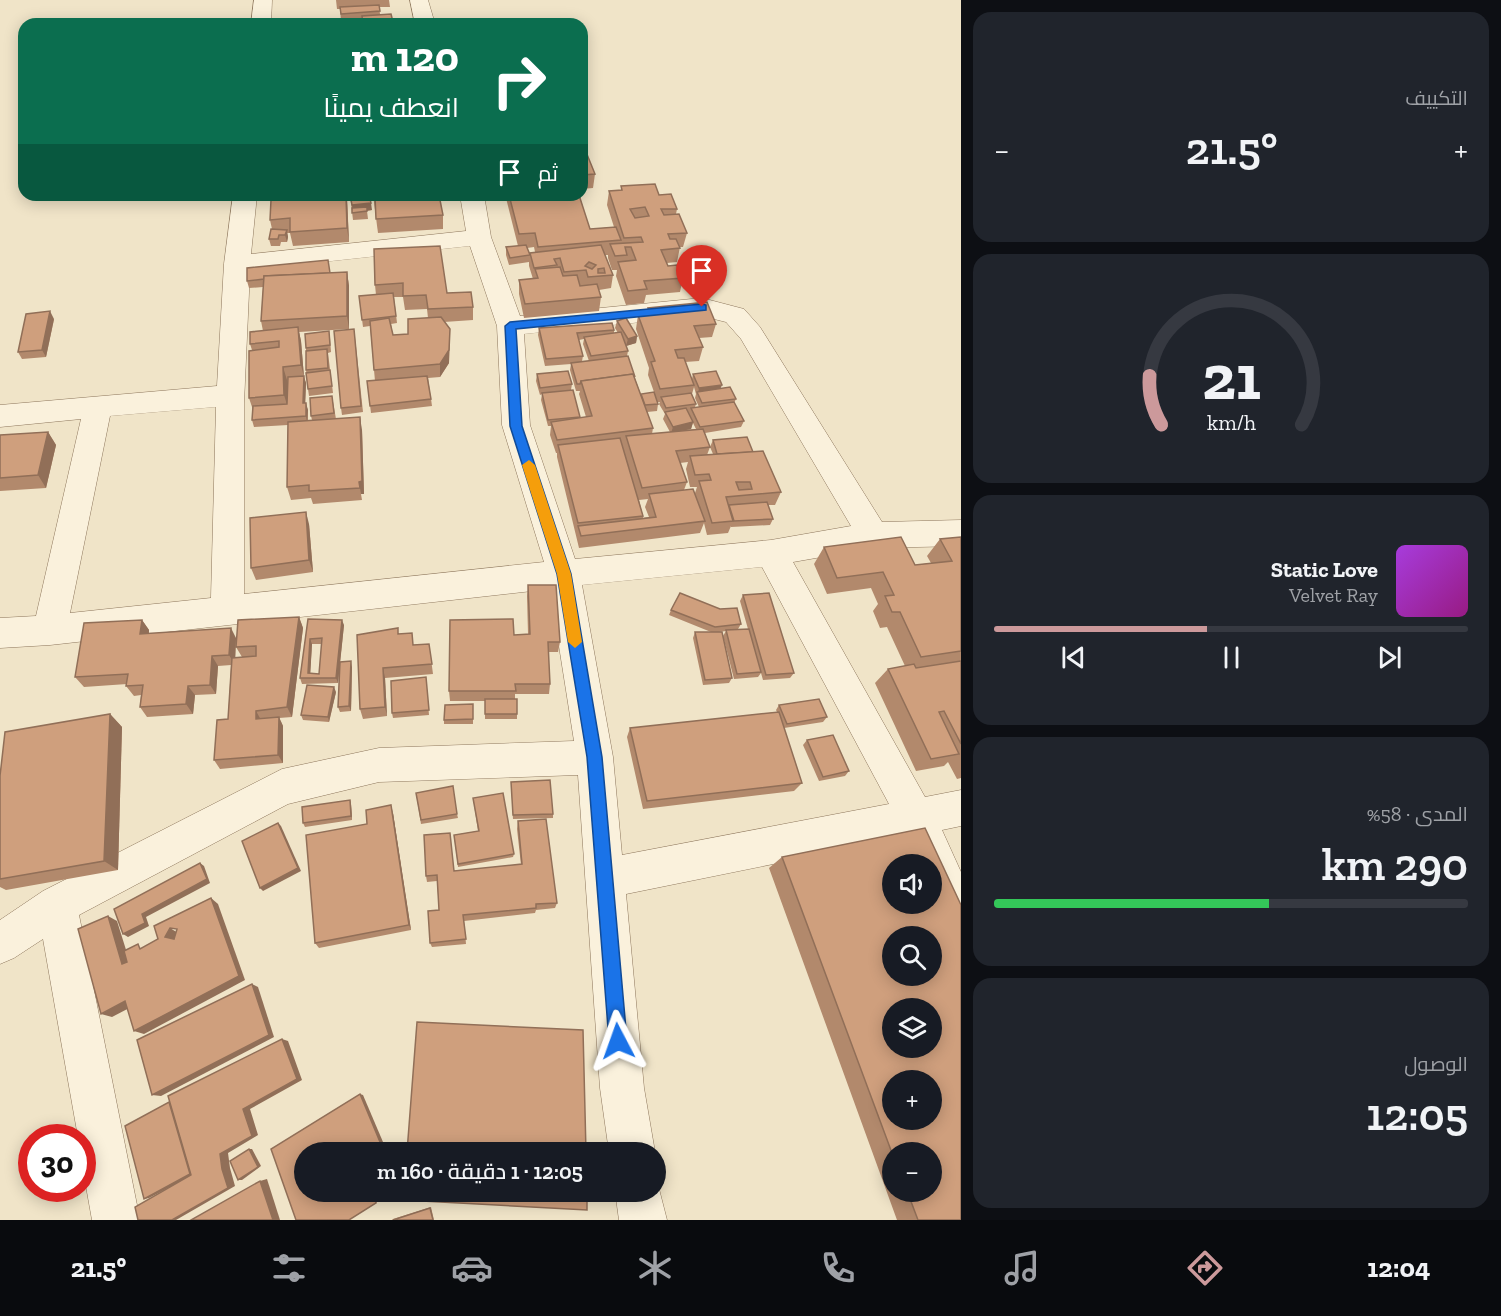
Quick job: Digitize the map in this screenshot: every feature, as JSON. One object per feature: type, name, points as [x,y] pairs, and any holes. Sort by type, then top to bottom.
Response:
[{"type":"street","points":[[262,18],[263,0]]},
{"type":"street","points":[[419,0],[424,18]]},
{"type":"street","points":[[227,611],[236,264],[243,201]]},
{"type":"street","points":[[473,201],[479,237],[510,326],[516,426],[564,574],[594,757],[622,1088],[630,1142]]},
{"type":"street","points":[[236,264],[479,237]]},
{"type":"street","points":[[510,326],[702,307],[735,315],[751,333],[873,535]]},
{"type":"street","points":[[0,416],[231,395]]},
{"type":"street","points":[[50,630],[98,407]]},
{"type":"street","points":[[0,633],[50,630],[564,574],[771,554],[873,535],[961,533]]},
{"type":"street","points":[[771,554],[915,815],[961,917]]},
{"type":"street","points":[[0,944],[57,905],[282,787],[379,765],[594,757]]},
{"type":"street","points":[[606,878],[915,815],[961,808]]},
{"type":"street","points":[[57,905],[116,1220]]},
{"type":"street","points":[[640,1202],[643,1220]]},
{"type":"building","points":[[379,5],[380,11],[341,14],[340,7]]},
{"type":"building","points":[[391,14],[392,18],[362,18],[362,16]]},
{"type":"building","points":[[588,157],[595,174],[588,175]]},
{"type":"building","points":[[655,184],[659,195],[671,194],[677,209],[661,209],[664,215],[679,214],[687,233],[668,234],[670,239],[676,239],[680,248],[661,250],[668,266],[677,265],[683,278],[644,281],[647,289],[628,291],[618,262],[636,260],[631,247],[625,247],[627,255],[615,256],[610,244],[643,242],[641,237],[624,238],[609,191],[622,190],[621,186]],"holes":[[[645,207],[649,216],[635,218],[630,209]]]},
{"type":"building","points":[[271,201],[346,201],[347,228],[290,232],[290,218],[270,220]]},
{"type":"building","points":[[351,201],[370,201],[371,203],[352,205]]},
{"type":"building","points":[[375,201],[440,201],[443,215],[376,219]]},
{"type":"building","points":[[511,201],[581,201],[590,229],[616,227],[621,240],[538,247],[535,233],[519,234]]},
{"type":"building","points":[[367,207],[367,211],[352,213],[352,208]]},
{"type":"building","points":[[271,229],[287,230],[285,235],[279,235],[278,239],[269,239]]},
{"type":"building","points":[[526,245],[530,255],[510,258],[506,247]]},
{"type":"building","points":[[601,245],[613,275],[588,277],[586,270],[564,272],[560,258],[554,259],[557,265],[534,268],[530,253]],"holes":[[[589,262],[596,265],[592,269],[585,266]],[[604,268],[605,273],[598,273],[598,269]]]},
{"type":"building","points":[[440,246],[447,293],[471,292],[473,307],[428,309],[426,295],[403,296],[403,283],[375,285],[374,249]]},
{"type":"building","points":[[328,260],[330,273],[264,276],[264,279],[247,281],[247,268]]},
{"type":"building","points":[[560,267],[563,276],[577,275],[580,286],[597,284],[601,297],[525,304],[519,280],[538,278],[535,269]]},
{"type":"building","points":[[347,272],[347,316],[261,321],[264,276]]},
{"type":"building","points":[[393,293],[396,316],[362,320],[359,296]]},
{"type":"building","points":[[707,302],[716,324],[694,326],[703,347],[675,350],[678,358],[684,358],[694,385],[660,389],[651,362],[655,361],[638,315],[650,314],[648,308]]},
{"type":"building","points":[[50,311],[42,350],[18,352],[26,314]]},
{"type":"building","points":[[441,317],[450,329],[449,350],[440,364],[374,370],[370,321],[389,318],[393,335],[408,334],[408,319]]},
{"type":"building","points":[[626,318],[637,336],[628,339],[617,321]]},
{"type":"building","points":[[612,323],[614,330],[577,333],[583,356],[546,359],[539,328]]},
{"type":"building","points":[[298,327],[301,365],[283,367],[284,395],[249,398],[249,351],[279,347],[279,341],[250,344],[250,332]]},
{"type":"building","points":[[354,329],[361,406],[341,408],[334,331]]},
{"type":"building","points":[[329,331],[330,345],[306,348],[305,334]]},
{"type":"building","points":[[621,332],[628,351],[591,356],[584,337]]},
{"type":"building","points":[[327,349],[328,368],[306,370],[306,351]]},
{"type":"building","points":[[628,356],[635,377],[633,374],[581,381],[577,384],[571,363]]},
{"type":"building","points":[[330,370],[332,386],[308,389],[306,373]]},
{"type":"building","points":[[568,371],[572,384],[540,388],[537,374]]},
{"type":"building","points":[[716,371],[722,385],[699,388],[693,374]]},
{"type":"building","points":[[633,374],[653,428],[557,440],[551,422],[592,416],[581,381]]},
{"type":"building","points":[[304,376],[303,403],[306,403],[306,416],[252,420],[253,406],[287,404],[288,377]]},
{"type":"building","points":[[427,376],[431,399],[370,406],[367,381]]},
{"type":"building","points":[[730,387],[736,399],[702,403],[697,392]]},
{"type":"building","points":[[573,390],[580,417],[548,420],[542,393]]},
{"type":"building","points":[[654,392],[658,404],[645,405],[641,394]]},
{"type":"building","points":[[691,393],[696,404],[666,408],[661,397]]},
{"type":"building","points":[[332,396],[334,413],[311,416],[310,398]]},
{"type":"building","points":[[734,402],[744,421],[700,427],[691,408]]},
{"type":"building","points":[[686,408],[693,422],[673,427],[665,412]]},
{"type":"building","points":[[360,417],[362,481],[359,482],[360,488],[309,491],[309,485],[287,487],[288,422]]},
{"type":"building","points":[[703,429],[710,447],[676,451],[687,482],[642,488],[626,436]]},
{"type":"building","points":[[48,432],[38,475],[0,478],[0,435]]},
{"type":"building","points":[[747,437],[753,452],[717,454],[713,440]]},
{"type":"building","points":[[620,438],[643,516],[578,523],[558,445]]},
{"type":"building","points":[[763,451],[781,492],[726,497],[733,521],[712,523],[699,481],[711,480],[709,474],[695,475],[690,456]],"holes":[[[736,482],[750,482],[752,489],[739,490]]]},
{"type":"building","points":[[693,489],[705,521],[581,536],[578,526],[656,517],[649,494]]},
{"type":"building","points":[[767,502],[773,519],[734,521],[729,505]]},
{"type":"building","points":[[306,512],[309,560],[251,568],[250,518]]},
{"type":"building","points":[[901,537],[915,565],[952,561],[940,539],[961,537],[961,651],[921,657],[900,612],[892,612],[885,596],[894,595],[883,572],[837,578],[824,547]]},
{"type":"building","points":[[528,585],[556,585],[560,642],[548,642],[550,684],[515,684],[516,691],[449,691],[450,620],[513,619],[514,635],[530,634]]},
{"type":"building","points":[[680,593],[720,609],[737,608],[741,624],[715,627],[671,610]]},
{"type":"building","points":[[769,593],[794,673],[766,675],[743,595]]},
{"type":"building","points":[[299,617],[287,707],[256,711],[256,719],[279,717],[278,755],[214,760],[217,720],[228,719],[232,658],[256,656],[256,646],[236,647],[238,620]]},
{"type":"building","points":[[308,619],[342,620],[336,678],[300,678]],"holes":[[[322,638],[319,674],[308,673],[310,639]]]},
{"type":"building","points":[[142,620],[140,634],[231,628],[229,655],[212,656],[210,685],[188,686],[186,704],[140,707],[143,685],[126,686],[128,674],[75,677],[84,623]]},
{"type":"building","points":[[398,628],[398,634],[412,633],[413,645],[429,644],[432,664],[383,668],[385,707],[360,709],[357,635]]},
{"type":"building","points":[[749,629],[761,672],[737,674],[726,630]]},
{"type":"building","points":[[695,632],[722,632],[732,678],[705,680]]},
{"type":"building","points":[[351,661],[349,706],[338,707],[340,662]]},
{"type":"building","points":[[961,661],[961,744],[944,711],[939,712],[959,754],[931,759],[888,669],[914,664],[916,668]]},
{"type":"building","points":[[426,677],[429,710],[392,713],[391,681]]},
{"type":"building","points":[[307,685],[334,687],[328,717],[301,715]]},
{"type":"building","points":[[485,699],[517,699],[517,714],[485,714]]},
{"type":"building","points":[[819,699],[827,717],[787,724],[779,705]]},
{"type":"building","points":[[473,704],[473,719],[444,720],[445,705]]},
{"type":"building","points":[[779,712],[802,783],[647,801],[630,728]]},
{"type":"building","points":[[110,714],[104,861],[0,879],[0,776],[5,732]]},
{"type":"building","points":[[833,735],[849,771],[823,777],[807,740]]},
{"type":"building","points":[[550,780],[553,814],[513,815],[511,782]]},
{"type":"building","points":[[453,786],[457,814],[421,820],[416,793]]},
{"type":"building","points":[[503,793],[514,854],[458,864],[454,835],[479,831],[473,798]]},
{"type":"building","points":[[350,800],[351,816],[303,823],[302,807]]},
{"type":"building","points":[[391,805],[409,925],[315,943],[306,835],[367,824],[366,810]]},
{"type":"building","points":[[546,819],[557,903],[536,904],[536,908],[463,915],[466,939],[430,943],[428,911],[439,910],[437,875],[426,876],[424,835],[450,833],[454,871],[522,864],[518,821]]},
{"type":"building","points":[[278,823],[298,868],[260,888],[242,841]]},
{"type":"building","points":[[925,828],[937,854],[882,854],[882,914],[942,914],[942,864],[961,905],[961,1220],[918,1220],[911,1202],[942,1202],[942,1142],[888,1142],[883,1130],[942,1130],[942,1070],[882,1070],[882,1126],[782,857]]},
{"type":"building","points":[[200,863],[207,879],[142,914],[145,923],[123,934],[114,909]]},
{"type":"building","points":[[211,898],[239,976],[134,1031],[125,1001],[101,1014],[78,929],[108,916],[122,964],[127,962],[124,951],[138,944],[140,949],[158,939],[154,926]],"holes":[[[170,928],[177,929],[174,939],[165,937]]]},
{"type":"building","points":[[252,984],[269,1035],[152,1095],[137,1040]]},
{"type":"building","points":[[417,1022],[583,1030],[586,1142],[408,1142]]},
{"type":"building","points":[[282,1039],[297,1079],[243,1109],[252,1136],[220,1154],[228,1188],[172,1220],[138,1220],[135,1207],[191,1175],[168,1096]]},
{"type":"building","points":[[360,1094],[380,1142],[294,1142],[294,1202],[376,1203],[349,1220],[296,1220],[271,1149]]},
{"type":"building","points":[[169,1102],[190,1174],[144,1199],[125,1126]]},
{"type":"building","points":[[249,1149],[258,1167],[238,1180],[230,1161]]},
{"type":"building","points":[[260,1181],[273,1220],[191,1220]]},
{"type":"building","points":[[441,1202],[587,1202],[587,1210]]},
{"type":"building","points":[[430,1208],[433,1220],[393,1220]]},
{"type":"slow traffic","points":[[529,465],[564,574],[575,642]]},
{"type":"route","points":[[618,1041],[594,757],[564,574],[516,426],[510,326],[702,307]]}]
